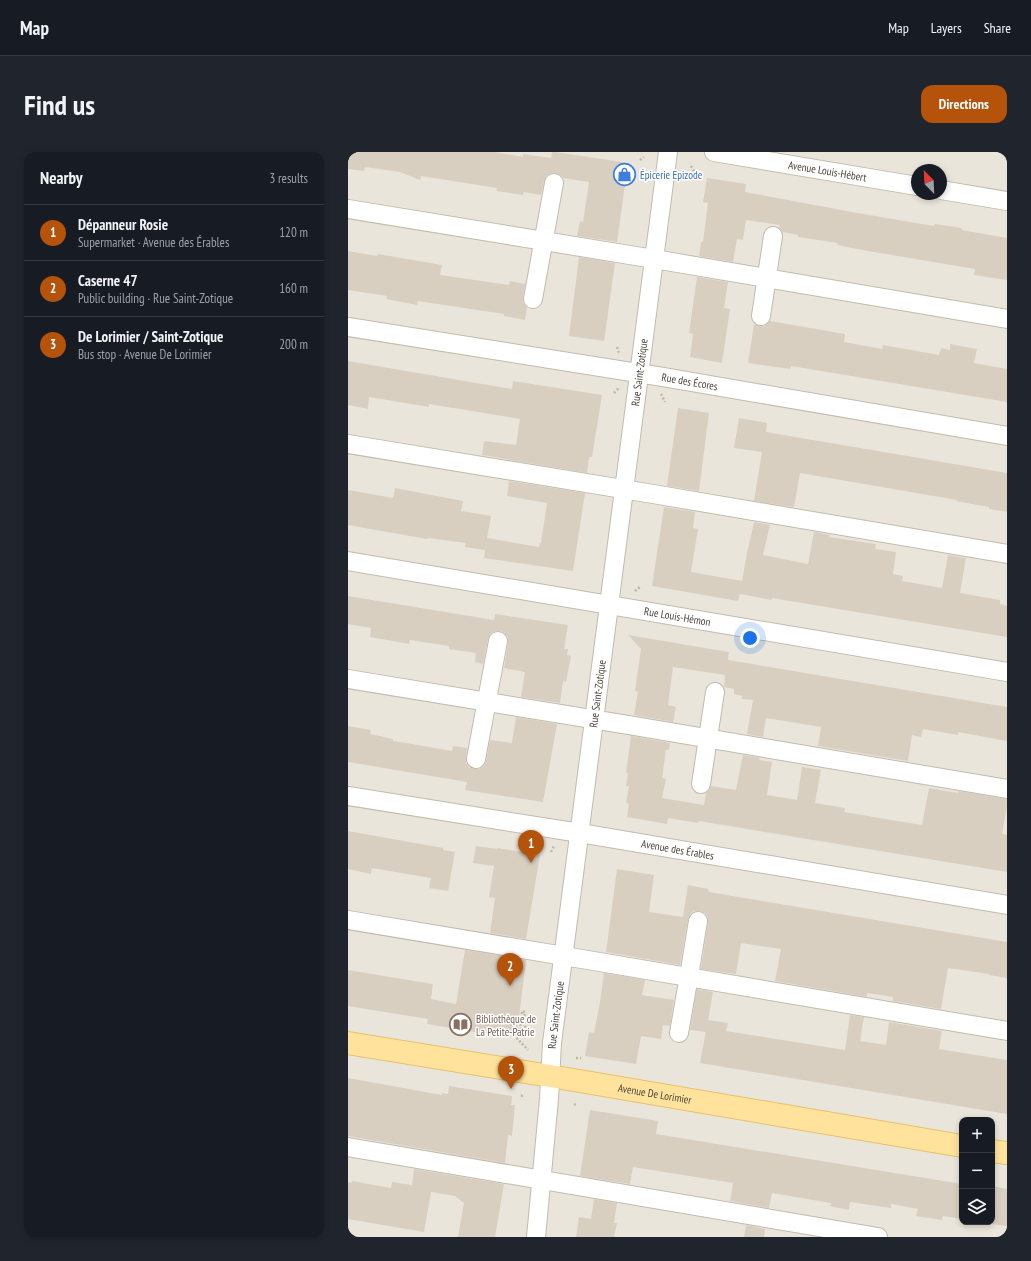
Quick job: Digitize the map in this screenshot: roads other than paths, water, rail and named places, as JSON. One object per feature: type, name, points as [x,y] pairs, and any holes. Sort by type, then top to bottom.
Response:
[{"type":"main road","name":"Avenue De Lorimier","points":[[348,1043],[959,1145]]},
{"type":"main road","points":[[995,1151],[1007,1153]]},
{"type":"street","name":"Rue Saint-Zotique","points":[[536,1237],[549,1099],[552,1043],[668,152]]},
{"type":"street","name":"Avenue Louis-Hébert","points":[[714,152],[911,185]]},
{"type":"street","points":[[533,299],[554,183]]},
{"type":"street","points":[[947,191],[1007,201]]},
{"type":"street","points":[[348,208],[1007,319]]},
{"type":"street","points":[[761,316],[773,236]]},
{"type":"street","name":"Rue des Écores","points":[[348,327],[640,373],[1007,436]]},
{"type":"street","points":[[348,444],[1007,554]]},
{"type":"street","name":"Rue Louis-Hémon","points":[[348,562],[1007,672]]},
{"type":"street","points":[[476,759],[498,641]]},
{"type":"street","points":[[348,679],[1007,789]]},
{"type":"street","points":[[701,784],[715,692]]},
{"type":"street","name":"Avenue des Érables","points":[[348,796],[580,833],[1007,905]]},
{"type":"street","points":[[348,920],[690,976],[1007,1031]]},
{"type":"street","points":[[679,1033],[690,976],[698,921]]},
{"type":"street","points":[[348,1147],[878,1237]]},
{"type":"place","name":"Épicerie Epizode","points":[[625,175]]},
{"type":"place","name":"Dépanneur Rosie","points":[[531,863]]},
{"type":"place","name":"Caserne 47","points":[[510,986]]},
{"type":"place","name":"Bibliothèque de La Petite-Patrie","points":[[460,1025]]},
{"type":"place","name":"De Lorimier / Saint-Zotique","points":[[511,1089]]}]
